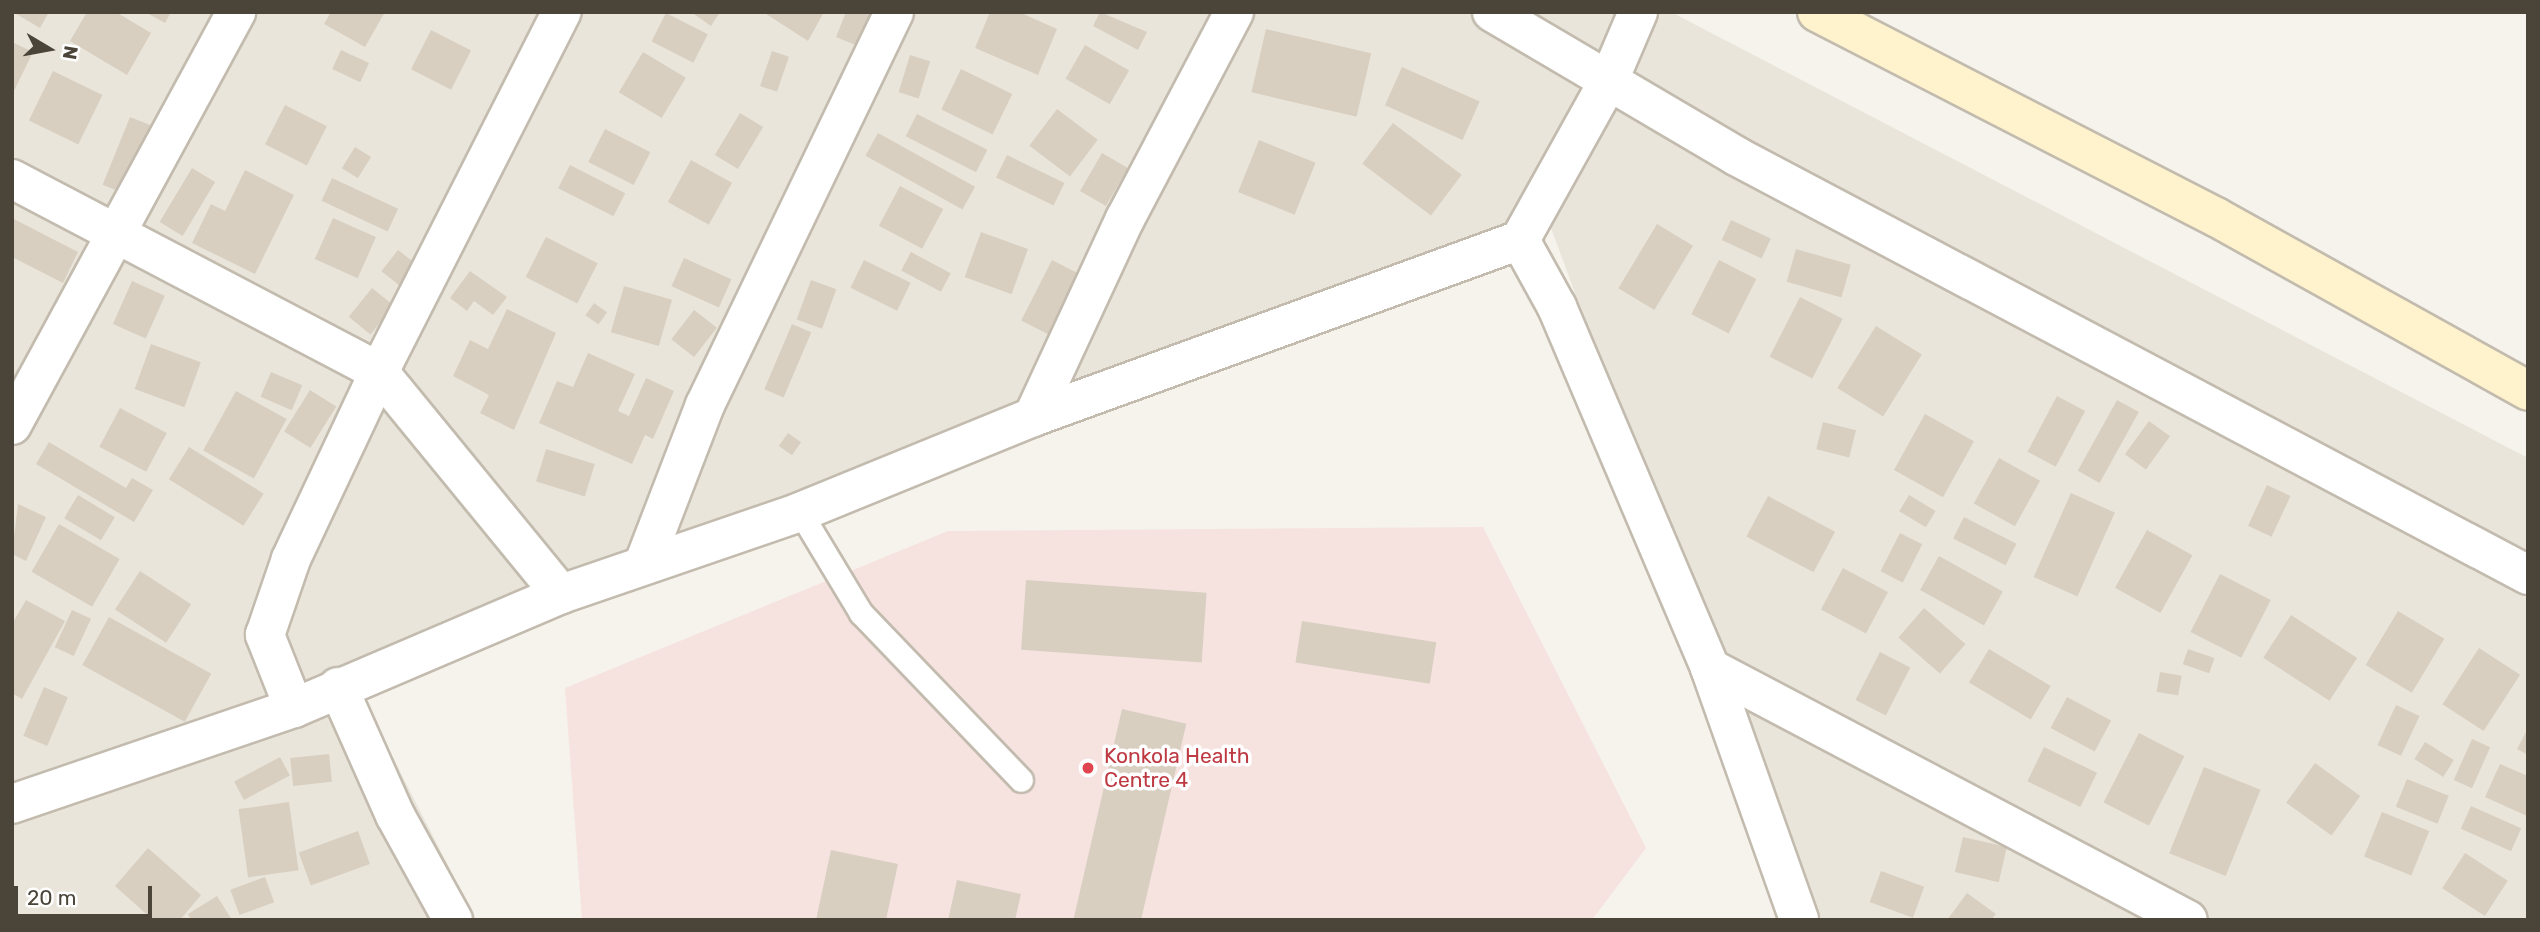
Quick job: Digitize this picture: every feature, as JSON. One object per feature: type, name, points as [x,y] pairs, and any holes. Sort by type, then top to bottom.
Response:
[{"type":"street","points":[[12,425],[236,12]]},
{"type":"street","points":[[294,708],[265,635],[291,559],[379,372],[562,12]]},
{"type":"street","points":[[644,563],[705,405],[894,12]]},
{"type":"street","points":[[1033,417],[1125,219],[1234,12]]},
{"type":"street","points":[[1492,12],[1736,156],[2528,575]]},
{"type":"street","points":[[12,804],[294,708],[561,594],[644,563],[800,512],[1033,417],[1520,240],[1609,80],[1638,12]]},
{"type":"street","points":[[1817,12],[2216,217],[2528,391]]},
{"type":"street","points":[[12,178],[379,372],[561,594]]},
{"type":"street","points":[[1520,240],[1557,307],[1710,668],[1799,920]]},
{"type":"street","points":[[1710,668],[2188,920]]},
{"type":"street","points":[[338,687],[395,815],[453,920]]},
{"type":"lane","points":[[800,512],[861,613],[1021,780]]},
{"type":"shaded area","points":[[12,12],[1671,12],[2528,458],[2528,920],[1806,920],[1544,209],[1038,438],[730,514],[350,663],[346,666],[476,920],[12,920]]},
{"type":"shaded area","name":"Konkola Health Centre 4","points":[[1483,527],[1646,848],[1592,920],[582,920],[565,688],[948,531]]},
{"type":"building","points":[[13,12],[49,12],[40,28]]},
{"type":"building","points":[[87,12],[116,12],[151,33],[127,75],[70,41]]},
{"type":"building","points":[[145,12],[171,12],[165,23]]},
{"type":"building","points":[[331,12],[385,12],[365,47],[324,24]]},
{"type":"building","points":[[691,12],[720,12],[711,26]]},
{"type":"building","points":[[763,12],[824,12],[808,41]]},
{"type":"building","points":[[846,12],[872,13],[858,46],[836,37]]},
{"type":"building","points":[[990,12],[1019,12],[1057,29],[1038,75],[975,48]]},
{"type":"building","points":[[1100,12],[1147,32],[1138,50],[1093,26]]},
{"type":"building","points":[[666,13],[708,34],[693,63],[651,42]]},
{"type":"building","points":[[1266,29],[1371,53],[1357,117],[1251,92]]},
{"type":"building","points":[[431,30],[471,50],[451,90],[411,69]]},
{"type":"building","points":[[12,42],[33,52],[12,95]]},
{"type":"building","points":[[1085,45],[1129,70],[1110,104],[1066,79]]},
{"type":"building","points":[[341,50],[369,63],[360,82],[332,69]]},
{"type":"building","points":[[772,51],[789,57],[777,92],[760,86]]},
{"type":"building","points":[[643,52],[686,78],[662,118],[619,92]]},
{"type":"building","points":[[910,55],[930,61],[919,98],[899,92]]},
{"type":"building","points":[[1402,67],[1480,102],[1463,140],[1385,105]]},
{"type":"building","points":[[961,69],[1012,94],[993,134],[941,109]]},
{"type":"building","points":[[53,71],[102,95],[78,145],[29,120]]},
{"type":"building","points":[[285,105],[327,126],[307,166],[265,144]]},
{"type":"building","points":[[1057,109],[1098,140],[1070,176],[1029,146]]},
{"type":"building","points":[[740,113],[763,127],[738,169],[715,155]]},
{"type":"building","points":[[917,114],[987,150],[976,172],[906,136]]},
{"type":"building","points":[[130,117],[155,127],[128,195],[103,185]]},
{"type":"building","points":[[1393,123],[1462,175],[1431,215],[1362,164]]},
{"type":"building","points":[[605,129],[650,152],[634,185],[588,162]]},
{"type":"building","points":[[878,133],[975,187],[962,210],[865,156]]},
{"type":"building","points":[[1259,140],[1316,163],[1295,215],[1238,192]]},
{"type":"building","points":[[355,147],[371,157],[358,178],[342,168]]},
{"type":"building","points":[[1102,153],[1128,168],[1106,206],[1080,191]]},
{"type":"building","points":[[1007,155],[1065,183],[1054,206],[996,177]]},
{"type":"building","points":[[691,160],[732,183],[709,225],[668,202]]},
{"type":"building","points":[[570,165],[625,193],[613,216],[558,188]]},
{"type":"building","points":[[192,168],[215,182],[183,236],[160,222]]},
{"type":"building","points":[[245,170],[294,195],[255,274],[192,243],[211,204],[225,211]]},
{"type":"building","points":[[332,178],[398,209],[388,232],[321,201]]},
{"type":"building","points":[[900,186],[943,209],[922,249],[879,226]]},
{"type":"building","points":[[12,218],[78,252],[63,283],[12,257]]},
{"type":"building","points":[[333,218],[376,237],[358,278],[315,259]]},
{"type":"building","points":[[1731,220],[1771,239],[1762,259],[1722,240]]},
{"type":"building","points":[[1657,224],[1693,246],[1654,310],[1618,288]]},
{"type":"building","points":[[981,232],[1028,249],[1012,294],[965,277]]},
{"type":"building","points":[[546,237],[598,263],[577,303],[526,277]]},
{"type":"building","points":[[1796,249],[1851,265],[1841,297],[1787,282]]},
{"type":"building","points":[[398,250],[417,265],[400,286],[381,271]]},
{"type":"building","points":[[911,252],[951,273],[941,292],[901,271]]},
{"type":"building","points":[[684,258],[732,279],[719,307],[671,286]]},
{"type":"building","points":[[864,260],[911,283],[897,311],[850,288]]},
{"type":"building","points":[[1052,260],[1081,275],[1051,336],[1021,321]]},
{"type":"building","points":[[1719,260],[1756,279],[1729,333],[1691,314]]},
{"type":"building","points":[[470,271],[507,297],[493,315],[474,301],[467,311],[450,298]]},
{"type":"building","points":[[811,280],[836,289],[822,329],[797,319]]},
{"type":"building","points":[[132,281],[165,296],[146,339],[113,324]]},
{"type":"building","points":[[624,286],[672,300],[659,346],[611,332]]},
{"type":"building","points":[[372,288],[394,306],[370,334],[349,317]]},
{"type":"building","points":[[1800,297],[1843,319],[1812,378],[1770,357]]},
{"type":"building","points":[[594,303],[607,312],[599,324],[585,315]]},
{"type":"building","points":[[507,309],[556,333],[514,430],[480,413],[489,395],[453,376],[470,340],[488,349]]},
{"type":"building","points":[[694,310],[717,328],[694,357],[671,339]]},
{"type":"building","points":[[792,324],[811,332],[784,398],[764,389]]},
{"type":"building","points":[[1876,326],[1922,355],[1883,417],[1837,388]]},
{"type":"building","points":[[151,344],[201,362],[184,407],[135,389]]},
{"type":"building","points":[[588,353],[635,374],[618,411],[629,416],[646,378],[674,391],[653,439],[645,435],[632,464],[539,423],[557,381],[573,387]]},
{"type":"building","points":[[271,372],[302,385],[292,410],[260,397]]},
{"type":"building","points":[[310,390],[336,406],[310,448],[284,432]]},
{"type":"building","points":[[236,391],[287,419],[254,479],[203,450]]},
{"type":"building","points":[[2057,396],[2085,411],[2056,467],[2027,452]]},
{"type":"building","points":[[2117,400],[2139,412],[2100,483],[2078,471]]},
{"type":"building","points":[[120,408],[167,433],[146,472],[99,447]]},
{"type":"building","points":[[1925,414],[1974,441],[1943,497],[1894,470]]},
{"type":"building","points":[[2149,421],[2170,436],[2146,469],[2125,454]]},
{"type":"building","points":[[1823,422],[1856,430],[1849,457],[1816,449]]},
{"type":"building","points":[[788,433],[801,442],[792,455],[779,446]]},
{"type":"building","points":[[49,442],[126,488],[132,478],[153,490],[134,522],[36,464]]},
{"type":"building","points":[[189,447],[264,494],[243,526],[169,479]]},
{"type":"building","points":[[546,449],[595,464],[585,496],[536,482]]},
{"type":"building","points":[[1999,458],[2040,481],[2015,526],[1974,503]]},
{"type":"building","points":[[2267,485],[2291,496],[2272,537],[2248,526]]},
{"type":"building","points":[[2071,493],[2115,513],[2077,597],[2034,577]]},
{"type":"building","points":[[78,495],[115,517],[101,540],[64,518]]},
{"type":"building","points":[[1909,495],[1936,511],[1926,527],[1899,511]]},
{"type":"building","points":[[1768,496],[1835,532],[1814,572],[1746,537]]},
{"type":"building","points":[[18,504],[46,517],[26,561],[12,554]]},
{"type":"building","points":[[1964,517],[2017,544],[2006,565],[1953,538]]},
{"type":"building","points":[[59,524],[120,559],[92,607],[32,572]]},
{"type":"building","points":[[2147,530],[2192,555],[2160,613],[2115,588]]},
{"type":"building","points":[[1900,533],[1922,544],[1903,583],[1880,571]]},
{"type":"building","points":[[1939,556],[2003,591],[1984,626],[1920,590]]},
{"type":"building","points":[[1843,568],[1888,592],[1866,633],[1821,609]]},
{"type":"building","points":[[140,571],[191,604],[166,643],[115,610]]},
{"type":"building","points":[[2220,574],[2271,600],[2241,658],[2190,632]]},
{"type":"building","points":[[1026,580],[1207,593],[1202,662],[1021,650]]},
{"type":"building","points":[[26,600],[65,621],[22,699],[12,693],[12,624]]},
{"type":"building","points":[[1924,608],[1966,644],[1940,674],[1898,637]]},
{"type":"building","points":[[72,610],[91,619],[74,656],[55,647]]},
{"type":"building","points":[[2398,611],[2444,639],[2412,693],[2366,665]]},
{"type":"building","points":[[2291,615],[2357,658],[2329,701],[2263,658]]},
{"type":"building","points":[[109,617],[211,674],[185,722],[82,665]]},
{"type":"building","points":[[1302,621],[1436,642],[1430,684],[1295,662]]},
{"type":"building","points":[[2479,648],[2520,675],[2484,731],[2443,704]]},
{"type":"building","points":[[1989,649],[2051,686],[2031,720],[1969,682]]},
{"type":"building","points":[[2188,649],[2214,658],[2209,673],[2183,664]]},
{"type":"building","points":[[1880,652],[1910,667],[1886,716],[1855,700]]},
{"type":"building","points":[[2160,672],[2182,676],[2178,696],[2157,692]]},
{"type":"building","points":[[44,687],[68,697],[47,746],[23,736]]},
{"type":"building","points":[[2067,697],[2111,720],[2095,751],[2051,728]]},
{"type":"building","points":[[2396,705],[2420,716],[2401,756],[2377,745]]},
{"type":"building","points":[[1122,709],[1186,724],[1141,920],[1073,919]]},
{"type":"building","points":[[2528,728],[2528,755],[2517,749]]},
{"type":"building","points":[[2139,733],[2184,756],[2149,826],[2104,802]]},
{"type":"building","points":[[2472,739],[2490,747],[2472,788],[2454,780]]},
{"type":"building","points":[[2425,742],[2454,760],[2443,777],[2414,759]]},
{"type":"building","points":[[2044,747],[2097,773],[2080,807],[2027,781]]},
{"type":"building","points":[[329,754],[332,782],[293,786],[290,758]]},
{"type":"building","points":[[280,757],[290,776],[244,800],[234,781]]},
{"type":"building","points":[[2315,763],[2360,796],[2332,836],[2286,803]]},
{"type":"building","points":[[2500,764],[2528,776],[2527,816],[2485,797]]},
{"type":"building","points":[[2204,767],[2261,790],[2226,876],[2169,853]]},
{"type":"building","points":[[2407,779],[2449,796],[2437,824],[2396,807]]},
{"type":"building","points":[[289,802],[299,870],[248,877],[238,809]]},
{"type":"building","points":[[2471,806],[2521,828],[2511,851],[2461,829]]},
{"type":"building","points":[[2382,812],[2429,831],[2411,876],[2364,857]]},
{"type":"building","points":[[358,831],[370,864],[311,885],[299,853]]},
{"type":"building","points":[[1963,837],[2007,847],[1999,882],[1955,872]]},
{"type":"building","points":[[148,848],[201,895],[180,920],[153,920],[115,886]]},
{"type":"building","points":[[831,850],[898,864],[886,920],[816,920]]},
{"type":"building","points":[[2465,853],[2508,881],[2485,916],[2442,888]]},
{"type":"building","points":[[1881,871],[1924,887],[1913,918],[1870,902]]},
{"type":"building","points":[[265,877],[274,902],[239,915],[230,890]]},
{"type":"building","points":[[957,880],[1021,894],[1015,920],[948,920]]},
{"type":"building","points":[[1967,893],[1996,914],[1991,920],[1947,920]]},
{"type":"building","points":[[217,896],[232,920],[191,920],[188,914]]},
{"type":"place","name":"Konkola Health Centre 4","points":[[1088,768]]}]
